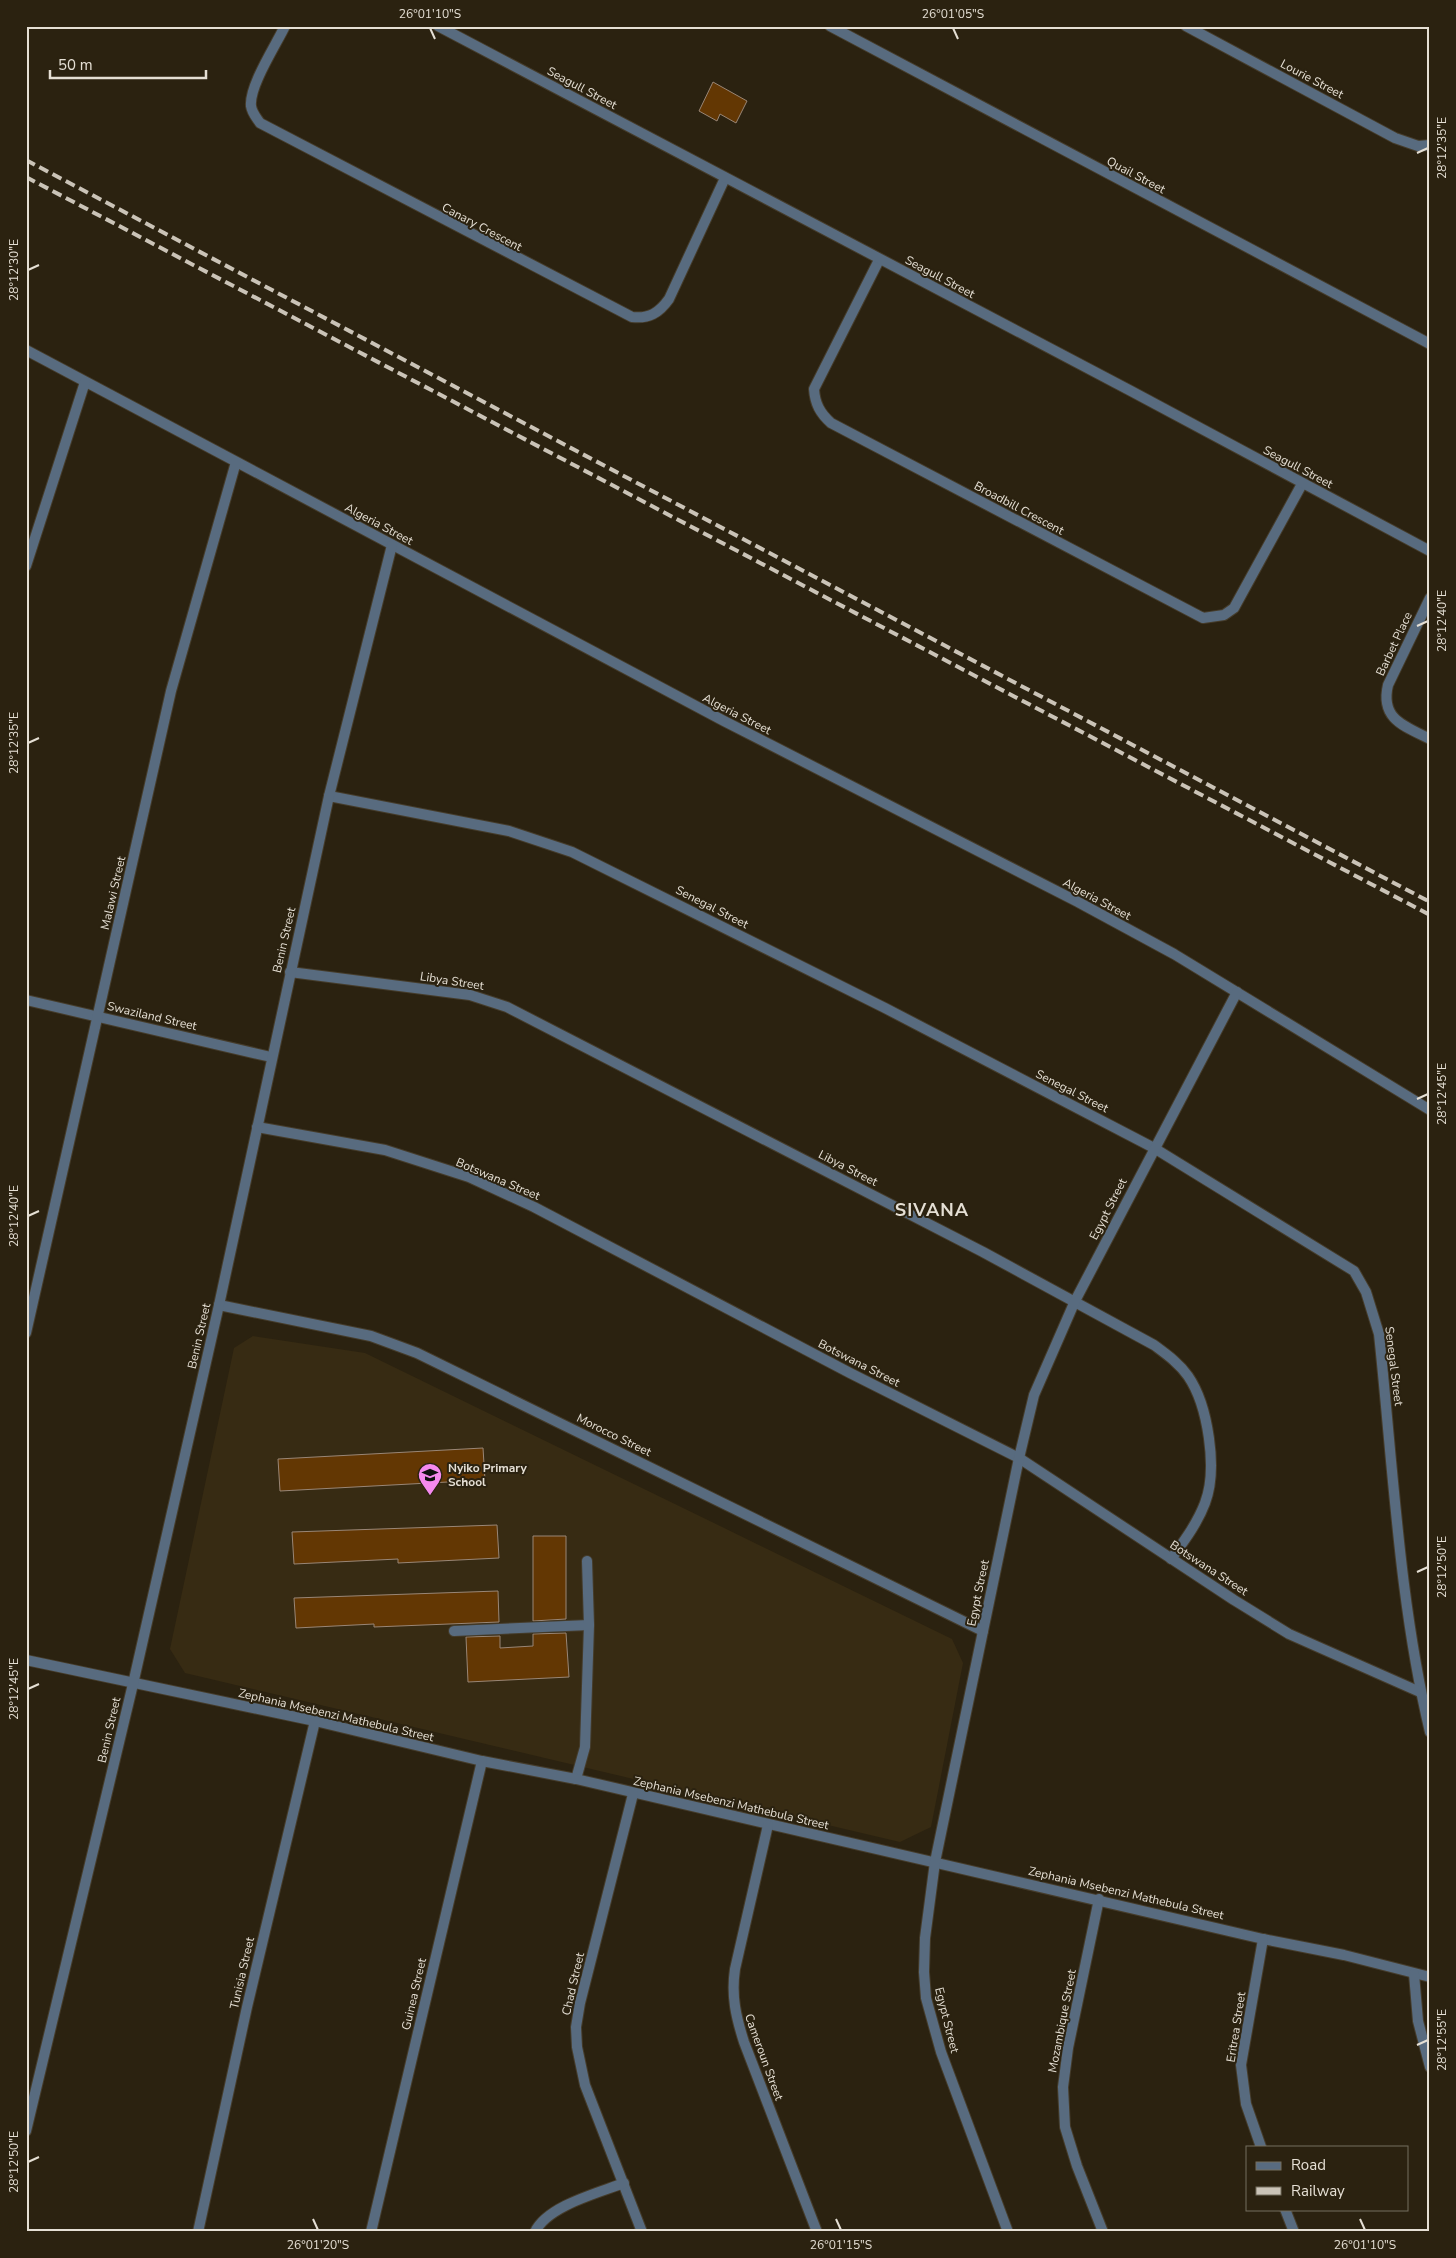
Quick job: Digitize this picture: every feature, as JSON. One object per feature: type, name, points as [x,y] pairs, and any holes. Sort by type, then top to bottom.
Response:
[{"type":"street","name":"Canary Crescent","points":[[285,26],[252,92],[251,105],[260,123],[632,317],[642,319],[653,315],[669,299],[725,178]]},
{"type":"street","name":"Seagull Street","points":[[438,26],[879,260],[1122,386],[1430,551]]},
{"type":"street","name":"Quail Street","points":[[830,26],[1430,344]]},
{"type":"street","name":"Lourie Street","points":[[1186,26],[1395,138],[1418,146],[1430,145]]},
{"type":"street","name":"Broadbill Crescent","points":[[879,260],[814,389],[818,409],[831,423],[1203,618],[1224,615],[1234,608],[1302,484]]},
{"type":"street","name":"Algeria Street","points":[[26,350],[724,721],[1078,902],[1237,992],[1430,1110]]},
{"type":"street","points":[[26,566],[85,382]]},
{"type":"street","name":"Malawi Street","points":[[26,1333],[171,691],[236,462]]},
{"type":"street","name":"Benin Street","points":[[26,2131],[133,1684],[219,1305],[329,796],[392,545]]},
{"type":"street","name":"Barbet Place","points":[[1430,598],[1388,685],[1385,699],[1393,718],[1430,739]]},
{"type":"street","name":"Senegal Street","points":[[329,796],[509,831],[572,852],[885,1008],[1154,1148],[1354,1271],[1366,1292],[1379,1334],[1406,1599],[1420,1692],[1430,1732]]},
{"type":"street","name":"Libya Street","points":[[290,972],[470,995],[491,1000],[594,1050],[1075,1301],[1154,1345],[1187,1374],[1201,1402],[1210,1461],[1206,1501],[1196,1522],[1171,1559]]},
{"type":"street","name":"Egypt Street","points":[[1008,2232],[941,2052],[926,1998],[924,1972],[925,1938],[935,1862],[1019,1458],[1034,1395],[1075,1301],[1237,992]]},
{"type":"street","name":"Swaziland Street","points":[[26,1000],[271,1058]]},
{"type":"street","name":"Botswana Street","points":[[256,1127],[385,1150],[469,1177],[534,1207],[1019,1458],[1171,1559],[1289,1634],[1420,1692]]},
{"type":"street","name":"Morocco Street","points":[[219,1305],[370,1336],[410,1350],[983,1631]]},
{"type":"street","points":[[576,1779],[585,1747],[589,1625],[588,1561]]},
{"type":"street","points":[[454,1631],[589,1625]]},
{"type":"street","name":"Zephania Msebenzi Mathebula Street","points":[[26,1660],[315,1721],[482,1761],[576,1779],[768,1826],[1099,1899],[1263,1939],[1344,1955],[1430,1977]]},
{"type":"street","name":"Tunisia Street","points":[[198,2232],[247,2007],[315,1721]]},
{"type":"street","name":"Guinea Street","points":[[371,2232],[482,1761]]},
{"type":"street","name":"Chad Street","points":[[633,1794],[580,2003],[576,2027],[576,2047],[585,2084],[642,2232]]},
{"type":"street","name":"Cameroun Street","points":[[768,1826],[735,1969],[732,1990],[737,2020],[744,2042],[816,2232]]},
{"type":"street","name":"Mozambique Street","points":[[1099,1899],[1068,2048],[1063,2087],[1065,2127],[1077,2166],[1103,2232]]},
{"type":"street","name":"Eritrea Street","points":[[1261,2146],[1246,2104],[1241,2065],[1263,1939]]},
{"type":"street","points":[[1414,1974],[1418,2021],[1430,2067]]},
{"type":"street","points":[[535,2232],[546,2217],[557,2210],[624,2183]]},
{"type":"street","points":[[1285,2210],[1294,2232]]},
{"type":"shaded area","name":"Nyiko Primary School","points":[[253,1336],[365,1353],[952,1639],[963,1663],[931,1827],[900,1842],[185,1673],[170,1649],[234,1348]]},
{"type":"building","points":[[713,82],[747,101],[736,123],[720,114],[717,121],[699,111]]},
{"type":"building","points":[[483,1448],[485,1480],[280,1491],[278,1459]]},
{"type":"building","points":[[497,1525],[499,1558],[398,1563],[398,1559],[294,1564],[292,1532]]},
{"type":"building","points":[[533,1536],[566,1536],[566,1619],[533,1621]]},
{"type":"building","points":[[498,1591],[499,1622],[374,1627],[374,1624],[296,1628],[294,1598]]},
{"type":"building","points":[[566,1633],[569,1677],[468,1682],[466,1637],[500,1636],[500,1648],[533,1646],[533,1634]]},
{"type":"railway","points":[[26,160],[1430,902]]},
{"type":"railway","points":[[26,177],[1430,915]]},
{"type":"place","name":"Nyiko Primary School","points":[[430,1496]]},
{"type":"district","name":"SIVANA","points":[[932,1210]]}]
